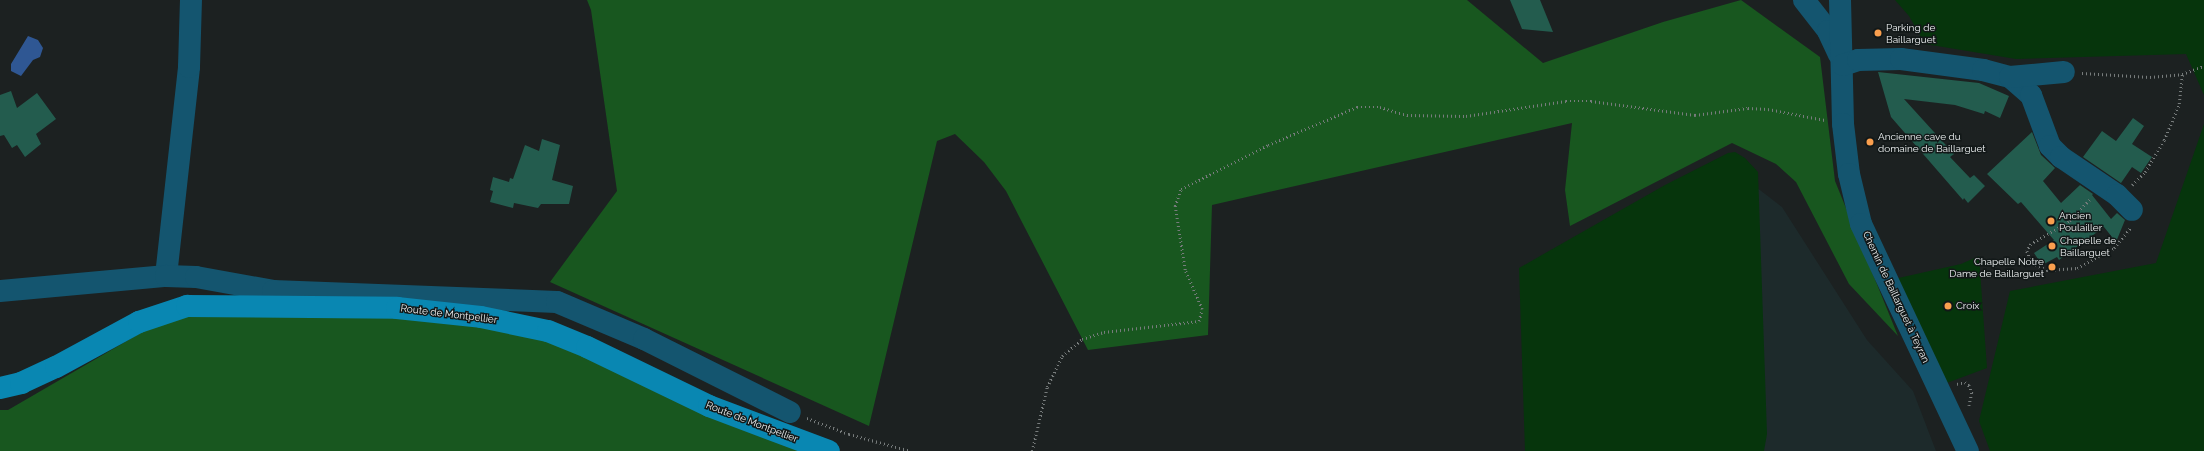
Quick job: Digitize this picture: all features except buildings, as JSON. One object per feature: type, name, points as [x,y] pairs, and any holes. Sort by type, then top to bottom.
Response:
[{"type":"main road","name":"Route de Montpellier","points":[[0,388],[21,383],[56,367],[139,322],[187,306],[405,308],[481,317],[548,331],[588,348],[709,406],[829,451]]},
{"type":"main road","name":"Route de Montpellier","points":[[0,373],[56,367]]},
{"type":"street","points":[[166,276],[189,67],[191,0]]},
{"type":"street","points":[[1804,0],[1828,31],[1843,65],[1858,60],[1901,59],[1984,70],[2010,77],[2064,72]]},
{"type":"street","name":"Chemin de Baillarguet à Teyran","points":[[1840,0],[1843,65],[1841,76],[1843,124],[1852,186],[1866,236],[1968,451]]},
{"type":"street","points":[[2010,77],[2031,95],[2050,146],[2061,157],[2118,197]]},
{"type":"street","points":[[0,291],[166,276],[196,277],[273,291],[557,302],[644,339],[790,412]]},
{"type":"path","points":[[2064,72],[2120,76],[2182,74],[2204,66]]},
{"type":"path","points":[[2118,197],[2135,216],[2127,234],[2114,248],[2093,262],[2078,268],[2047,270],[2032,264],[2027,251],[2030,244],[2118,197],[2120,191],[2124,192],[2145,172],[2164,140],[2179,104],[2182,74]]},
{"type":"path","points":[[1032,451],[1047,387],[1062,356],[1082,339],[1104,332],[1199,321],[1202,309],[1185,270],[1176,214],[1175,206],[1181,189],[1268,145],[1357,107],[1380,107],[1407,115],[1466,116],[1566,101],[1591,101],[1695,115],[1748,108],[1768,109],[1843,124]]},
{"type":"path","points":[[790,412],[849,434],[911,451]]},
{"type":"shaded area","points":[[1734,170],[1782,207],[1867,340],[1913,391],[1936,451],[1540,451]]},
{"type":"green space","points":[[587,0],[1467,0],[1543,63],[1663,22],[1741,0],[1820,57],[1835,181],[1898,336],[1849,284],[1796,182],[1776,164],[1732,143],[1570,226],[1565,190],[1572,123],[1212,205],[1208,335],[1088,350],[1006,191],[984,162],[955,134],[937,141],[869,426],[550,282],[617,191],[591,10]]},
{"type":"green space","points":[[1895,0],[2204,0],[2204,95],[2186,54],[2016,59],[1925,44],[1909,16]]},
{"type":"green space","points":[[2204,124],[2204,451],[1990,451],[1979,421],[2010,291],[2156,263]]},
{"type":"green space","points":[[1735,152],[1745,158],[1758,172],[1767,434],[1764,451],[1525,451],[1519,268],[1665,185],[1728,153]]},
{"type":"green space","points":[[1979,256],[1987,368],[1944,384],[1894,279],[1961,264]]},
{"type":"green space","points":[[187,306],[397,308],[548,331],[829,451],[0,451],[0,410],[8,410]]},
{"type":"water","points":[[28,36],[38,40],[43,48],[40,57],[33,60],[21,76],[11,71],[11,64]]},
{"type":"place","name":"Parking de Baillarguet","points":[[1878,33]]},
{"type":"place","name":"Ancienne cave du domaine de Baillarguet","points":[[1870,142]]},
{"type":"place","name":"Ancien Poulailler","points":[[2051,221]]},
{"type":"place","name":"Chapelle de Baillarguet","points":[[2052,246]]},
{"type":"place","name":"Chapelle Notre Dame de Baillarguet","points":[[2052,267]]},
{"type":"place","name":"Croix","points":[[1948,306]]}]
